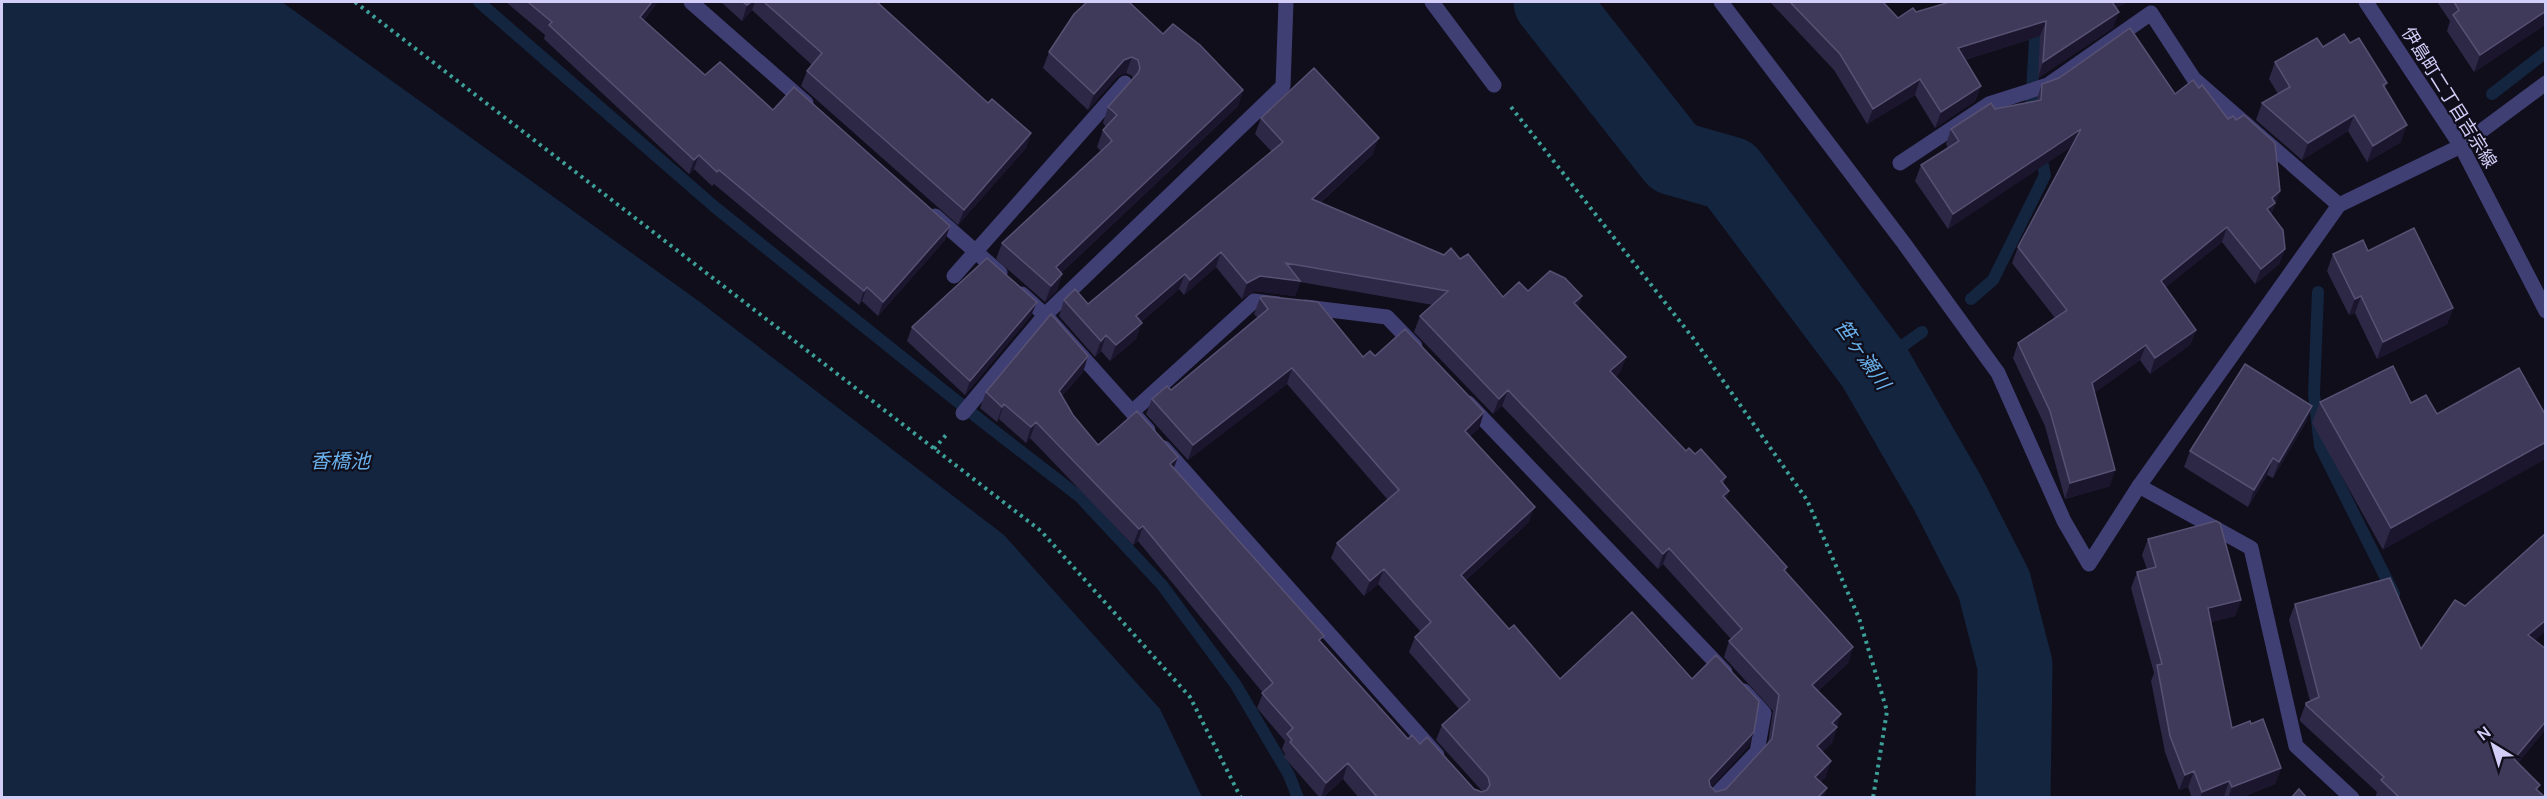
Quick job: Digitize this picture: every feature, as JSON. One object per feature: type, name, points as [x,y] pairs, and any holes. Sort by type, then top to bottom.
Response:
[{"type":"street","points":[[691,2],[815,111]]},
{"type":"street","points":[[967,409],[1045,315],[1283,86],[1286,2]]},
{"type":"street","points":[[1432,2],[1494,85]]},
{"type":"street","points":[[1721,2],[1903,242],[1998,373],[2064,521],[2089,564],[2139,486],[2339,205],[2461,146],[2546,83]]},
{"type":"street","name":"伊島町二丁目吉宗線","points":[[2366,2],[2461,146],[2546,311]]},
{"type":"street","points":[[1900,163],[1989,104],[2048,85],[2151,14],[2194,79],[2339,205]]},
{"type":"street","points":[[954,276],[1125,83]]},
{"type":"street","points":[[922,204],[1045,315],[1451,771]]},
{"type":"street","points":[[1132,412],[1254,301],[1387,317],[1428,360]]},
{"type":"street","points":[[1461,394],[1764,713],[1757,752],[1713,798]]},
{"type":"street","points":[[2139,486],[2251,548],[2296,746],[2352,798]]},
{"type":"path","points":[[355,2],[1041,531],[1190,698],[1240,798]]},
{"type":"path","points":[[1494,85],[1693,338],[1807,500],[1859,618],[1887,711],[1874,798]]},
{"type":"water","name":"香橋池","points":[[2,2],[282,2],[700,302],[1004,535],[1160,709],[1202,797],[2,797]]},
{"type":"building","points":[[528,2],[652,2],[640,17],[705,75],[720,62],[773,110],[794,87],[950,226],[883,302],[867,287],[864,291],[719,170],[717,172],[699,155],[694,160],[549,25],[552,22]]},
{"type":"building","points":[[764,2],[877,2],[988,103],[992,99],[1031,133],[964,210],[807,71],[822,53]]},
{"type":"building","points":[[1087,2],[1129,2],[1163,34],[1173,24],[1200,45],[1243,90],[1056,267],[1062,274],[1051,286],[1002,243],[1112,141],[1103,130],[1117,115],[1108,107],[1140,68],[1138,60],[1132,57],[1124,60],[1094,94],[1049,52],[1074,14]]},
{"type":"building","points":[[1790,2],[1883,2],[1898,18],[1913,8],[1916,12],[1950,2],[2112,2],[2119,12],[2043,62],[2046,21],[1958,48],[1981,86],[1941,112],[1920,79],[1873,109],[1840,54]]},
{"type":"building","points":[[2454,2],[2546,2],[2546,11],[2480,55],[2453,15],[2459,10]]},
{"type":"building","points":[[2130,28],[2175,94],[2193,80],[2199,88],[2202,85],[2228,119],[2233,116],[2236,120],[2244,115],[2275,143],[2280,191],[2272,198],[2275,203],[2267,209],[2283,230],[2285,249],[2261,269],[2227,227],[2161,281],[2196,330],[2155,358],[2146,345],[2092,383],[2115,470],[2070,483],[2050,411],[2018,343],[2067,310],[2018,247],[2081,129],[1953,214],[1921,165],[1959,141],[1951,129],[1991,103],[1995,109],[2041,100],[2042,84],[2059,78]]},
{"type":"building","points":[[2344,34],[2350,43],[2359,38],[2387,83],[2383,85],[2407,125],[2373,146],[2354,115],[2308,143],[2262,103],[2290,87],[2275,62],[2317,38],[2323,47]]},
{"type":"building","points":[[1314,68],[1379,138],[1312,199],[1444,255],[1451,248],[1460,259],[1468,254],[1503,297],[1519,282],[1528,291],[1550,271],[1565,278],[1582,296],[1574,303],[1626,357],[1610,371],[1686,451],[1689,448],[1695,454],[1701,449],[1726,477],[1721,481],[1729,491],[1723,496],[1787,567],[1784,570],[1853,647],[1812,685],[1841,714],[1832,723],[1837,727],[1817,746],[1831,761],[1815,777],[1827,788],[1817,798],[1378,798],[1348,763],[1326,783],[1290,742],[1292,740],[1287,734],[1293,728],[1262,693],[1273,683],[1143,526],[1139,529],[1036,422],[1031,427],[1004,404],[1002,407],[986,392],[1051,314],[1088,356],[1059,391],[1073,415],[1098,445],[1137,411],[1178,457],[1170,464],[1324,636],[1319,640],[1408,739],[1412,735],[1420,744],[1427,737],[1474,789],[1482,792],[1490,785],[1488,777],[1442,725],[1470,700],[1415,637],[1431,622],[1384,569],[1370,581],[1337,543],[1399,490],[1292,368],[1193,445],[1152,399],[1167,386],[1171,390],[1268,309],[1260,298],[1263,296],[1318,302],[1363,357],[1370,351],[1375,356],[1405,329],[1484,412],[1465,431],[1535,507],[1461,575],[1509,629],[1514,625],[1560,679],[1632,612],[1692,679],[1716,655],[1759,701],[1754,732],[1709,780],[1710,786],[1716,792],[1726,789],[1772,739],[1779,695],[1729,641],[1742,629],[1669,548],[1663,554],[1508,390],[1499,399],[1420,316],[1448,291],[1286,263],[1300,281],[1260,276],[1247,283],[1221,252],[1190,280],[1185,274],[1136,316],[1142,323],[1116,345],[1106,335],[1101,341],[1064,300],[1075,289],[1088,304],[1283,142],[1261,118]]},
{"type":"building","points":[[2414,228],[2453,308],[2383,342],[2361,296],[2355,299],[2333,254],[2363,240],[2368,251]]},
{"type":"building","points":[[987,258],[1037,302],[970,381],[912,327]]},
{"type":"building","points":[[2245,364],[2312,406],[2279,462],[2273,458],[2254,490],[2190,451]]},
{"type":"building","points":[[2393,366],[2411,403],[2426,395],[2437,414],[2519,368],[2546,416],[2546,442],[2391,528],[2320,402]]},
{"type":"building","points":[[2216,521],[2220,523],[2241,600],[2208,608],[2232,728],[2263,719],[2281,768],[2232,787],[2229,781],[2202,792],[2194,771],[2185,775],[2170,736],[2157,665],[2162,664],[2137,572],[2156,567],[2148,539]]},
{"type":"building","points":[[2546,533],[2546,620],[2528,635],[2546,649],[2546,721],[2514,759],[2540,785],[2536,789],[2546,798],[2400,798],[2381,780],[2384,777],[2306,705],[2319,697],[2295,604],[2390,578],[2421,649],[2455,600],[2465,606]]},
{"type":"building","points":[[2299,789],[2307,798],[2291,798]]},
{"type":"waterway","points":[[479,2],[716,208],[1080,497],[1162,585],[1236,685],[1289,775],[1298,798]]},
{"type":"waterway","name":"笹ヶ瀬川","points":[[1551,2],[1674,158],[1730,174],[1874,366],[1947,492],[1994,584],[2015,665],[2013,798]]},
{"type":"waterway","points":[[2033,117],[2031,110],[2037,2]]},
{"type":"waterway","points":[[2492,94],[2546,52]]},
{"type":"waterway","points":[[1971,299],[1993,280],[2045,175],[2040,152]]},
{"type":"waterway","points":[[2318,292],[2314,394],[2320,446],[2394,594]]},
{"type":"waterway","points":[[1874,366],[1922,332]]}]
